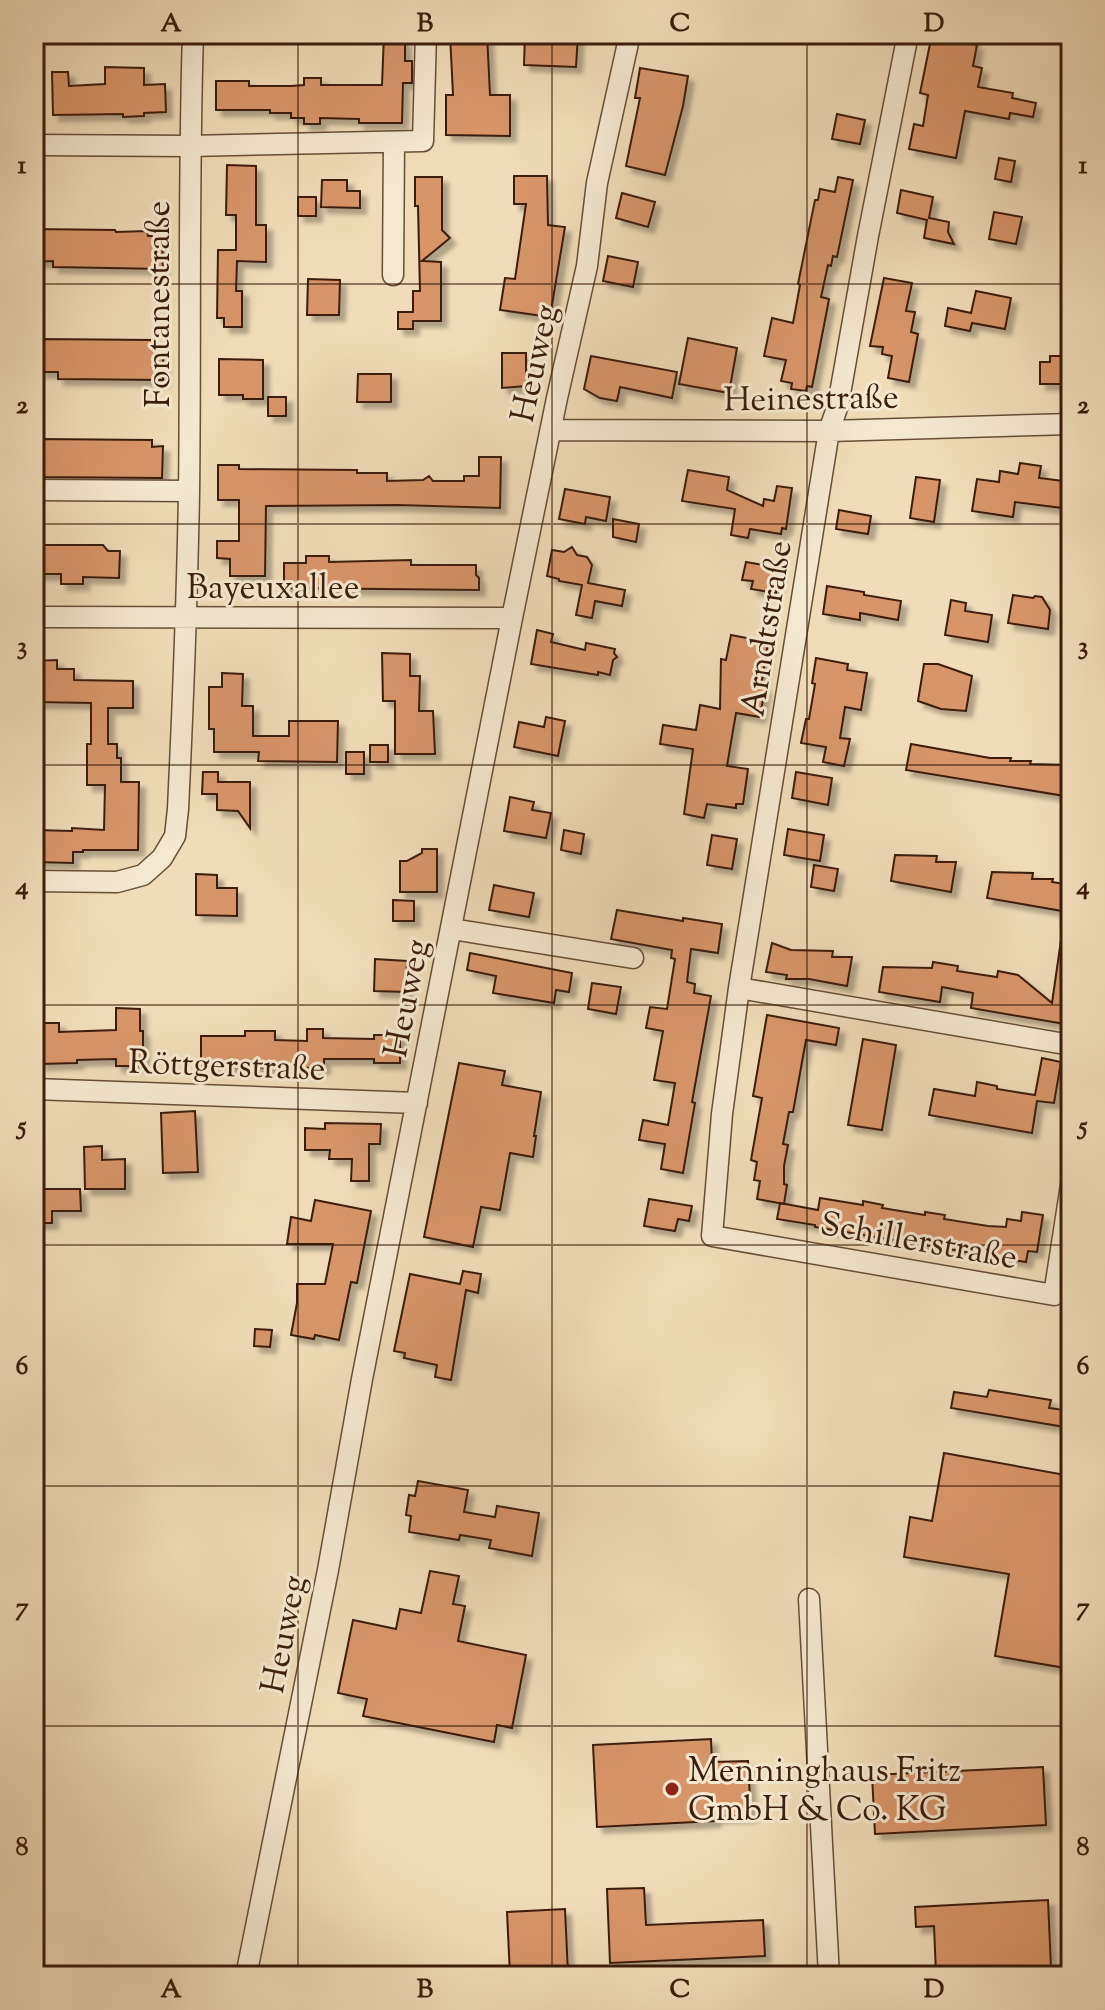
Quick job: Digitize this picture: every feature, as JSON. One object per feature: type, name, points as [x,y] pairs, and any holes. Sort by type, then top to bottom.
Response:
[{"type":"street","name":"Fontanestraße","points":[[34,881],[117,882],[143,875],[162,858],[175,836],[187,619],[189,146],[193,34]]},
{"type":"street","points":[[34,145],[189,146],[423,141],[426,34]]},
{"type":"street","name":"Heuweg","points":[[246,1976],[328,1570],[362,1379],[512,618],[587,266],[597,183],[630,34]]},
{"type":"street","name":"Arndtstraße","points":[[712,1236],[722,1114],[739,988],[829,431],[838,405],[908,34]]},
{"type":"street","points":[[393,275],[394,142]]},
{"type":"street","name":"Heinestraße","points":[[551,430],[829,431],[1071,424]]},
{"type":"street","points":[[34,490],[189,491]]},
{"type":"street","name":"Bayeuxallee","points":[[34,617],[512,618]]},
{"type":"street","points":[[452,929],[633,958]]},
{"type":"street","points":[[739,988],[1071,1045]]},
{"type":"street","name":"Röttgerstraße","points":[[34,1089],[417,1103]]},
{"type":"street","name":"Schillerstraße","points":[[712,1236],[1054,1295],[1071,1185]]},
{"type":"street","points":[[809,1599],[829,1976]]},
{"type":"building","points":[[384,34],[402,34],[405,61],[412,61],[412,83],[403,83],[402,123],[359,123],[359,119],[320,118],[320,124],[304,124],[304,118],[291,118],[291,113],[216,110],[216,81],[249,81],[249,86],[291,86],[304,85],[304,78],[321,78],[321,85],[382,85]]},
{"type":"building","points":[[450,34],[487,34],[490,95],[510,95],[510,136],[446,135],[446,95],[453,95]]},
{"type":"building","points":[[525,34],[578,34],[576,67],[524,65]]},
{"type":"building","points":[[932,34],[974,34],[972,44],[977,45],[973,66],[982,68],[978,87],[1013,93],[1012,98],[1036,103],[1033,117],[1010,113],[1009,119],[965,111],[956,158],[909,149],[914,124],[923,126],[928,95],[920,93]]},
{"type":"building","points":[[105,67],[144,68],[144,85],[165,84],[166,112],[123,117],[123,114],[53,115],[52,72],[68,72],[69,86],[105,84]]},
{"type":"building","points":[[640,68],[688,76],[665,175],[626,166],[640,98],[635,98]]},
{"type":"building","points":[[837,114],[865,120],[860,144],[832,139]]},
{"type":"building","points":[[999,158],[1015,161],[1011,182],[995,179]]},
{"type":"building","points":[[227,165],[256,166],[256,225],[266,225],[266,262],[237,261],[236,291],[242,291],[242,327],[224,327],[224,318],[217,318],[218,250],[236,250],[236,215],[226,215]]},
{"type":"building","points":[[514,176],[547,176],[548,225],[565,227],[550,317],[500,310],[505,278],[515,279],[526,204],[514,204]]},
{"type":"building","points":[[415,177],[442,177],[442,230],[450,238],[422,261],[441,262],[441,321],[413,321],[413,329],[398,329],[398,312],[413,312],[413,291],[420,291]]},
{"type":"building","points":[[838,177],[853,180],[837,257],[833,256],[831,266],[828,265],[821,297],[829,299],[812,387],[807,386],[806,391],[791,389],[792,383],[781,381],[786,360],[764,356],[772,318],[793,323],[815,200],[818,200],[820,189],[835,192]]},
{"type":"building","points":[[322,180],[347,180],[347,191],[360,191],[360,208],[321,207]]},
{"type":"building","points":[[901,190],[933,197],[929,218],[949,222],[948,232],[954,244],[924,238],[927,220],[897,213]]},
{"type":"building","points":[[622,193],[655,202],[648,227],[616,218]]},
{"type":"building","points":[[298,197],[316,197],[316,216],[298,216]]},
{"type":"building","points":[[994,212],[1022,217],[1016,244],[989,239]]},
{"type":"building","points":[[34,229],[147,231],[148,236],[162,236],[163,269],[53,267],[53,261],[34,262]]},
{"type":"building","points":[[608,256],[638,262],[633,287],[603,281]]},
{"type":"building","points":[[884,278],[912,283],[906,311],[915,312],[911,332],[918,334],[909,382],[888,378],[892,356],[882,354],[883,347],[870,346]]},
{"type":"building","points":[[308,279],[340,280],[339,315],[307,315]]},
{"type":"building","points":[[976,291],[1011,298],[1005,329],[972,323],[970,331],[945,326],[948,308],[971,313]]},
{"type":"building","points":[[688,338],[737,348],[729,393],[679,384]]},
{"type":"building","points":[[40,339],[153,340],[152,346],[163,346],[163,380],[58,379],[58,372],[40,372]]},
{"type":"building","points":[[502,353],[526,353],[526,386],[502,388]]},
{"type":"building","points":[[591,356],[677,372],[672,398],[620,387],[617,401],[600,398],[584,389]]},
{"type":"building","points":[[1050,356],[1071,356],[1071,379],[1063,379],[1063,384],[1040,384],[1040,362],[1050,362]]},
{"type":"building","points":[[219,359],[263,360],[263,399],[219,395]]},
{"type":"building","points":[[358,374],[391,374],[391,402],[357,402]]},
{"type":"building","points":[[268,397],[286,397],[286,416],[268,416]]},
{"type":"building","points":[[40,439],[152,440],[152,447],[163,446],[162,478],[34,477],[34,445],[40,445]]},
{"type":"building","points":[[479,457],[501,457],[500,508],[266,506],[265,576],[230,576],[230,559],[217,558],[217,541],[239,541],[239,500],[218,500],[218,465],[239,465],[239,469],[357,470],[357,473],[387,473],[387,481],[423,480],[429,476],[433,481],[464,481],[464,476],[479,476]]},
{"type":"building","points":[[1020,463],[1041,466],[1039,478],[1071,482],[1071,509],[1015,502],[1013,517],[972,511],[977,479],[999,482],[1000,471],[1018,474]]},
{"type":"building","points":[[688,470],[729,477],[727,490],[763,506],[764,499],[774,501],[777,486],[792,488],[786,529],[782,528],[781,534],[750,529],[748,538],[731,535],[735,509],[682,501]]},
{"type":"building","points":[[916,477],[940,480],[934,522],[910,518]]},
{"type":"building","points":[[565,489],[610,497],[606,521],[586,517],[585,524],[559,519]]},
{"type":"building","points":[[839,510],[871,516],[868,534],[836,529]]},
{"type":"building","points":[[613,519],[639,524],[636,542],[613,537]]},
{"type":"building","points":[[34,545],[103,545],[108,551],[120,551],[119,578],[83,577],[83,584],[61,584],[61,574],[34,574]]},
{"type":"building","points":[[572,547],[577,555],[587,557],[592,565],[588,583],[625,590],[622,606],[595,601],[592,618],[576,615],[582,585],[547,576],[552,550],[564,552]]},
{"type":"building","points":[[306,556],[329,556],[329,562],[411,560],[411,565],[476,565],[479,590],[284,588],[284,563],[306,563]]},
{"type":"building","points":[[746,562],[780,568],[776,593],[751,589],[753,581],[742,580]]},
{"type":"building","points":[[827,586],[901,601],[898,620],[860,613],[860,620],[823,614]]},
{"type":"building","points":[[1013,595],[1042,597],[1050,610],[1048,629],[1008,623]]},
{"type":"building","points":[[951,600],[966,603],[965,611],[992,615],[988,642],[945,635]]},
{"type":"building","points":[[537,630],[553,634],[551,642],[585,650],[586,643],[615,649],[617,657],[613,660],[610,675],[531,664]]},
{"type":"building","points":[[731,635],[768,642],[760,717],[736,713],[727,766],[748,769],[743,804],[736,804],[736,808],[707,804],[704,818],[684,814],[693,749],[660,744],[663,725],[696,730],[700,705],[720,709],[721,659],[726,660]]},
{"type":"building","points":[[382,653],[410,654],[410,676],[420,676],[419,711],[433,711],[435,754],[395,754],[395,701],[383,701]]},
{"type":"building","points":[[816,658],[848,664],[847,670],[867,673],[861,710],[845,707],[840,738],[850,739],[844,766],[823,762],[826,747],[801,743],[806,719],[809,719]]},
{"type":"building","points":[[57,660],[57,669],[74,669],[74,680],[133,681],[133,708],[108,708],[108,744],[117,744],[117,758],[121,758],[121,782],[139,782],[138,850],[83,850],[73,852],[73,863],[35,862],[36,830],[104,830],[105,785],[87,785],[91,703],[37,702],[34,661]]},
{"type":"building","points":[[924,664],[938,664],[972,676],[966,711],[941,709],[918,701]]},
{"type":"building","points":[[222,673],[243,674],[242,706],[253,706],[253,736],[289,736],[289,721],[338,721],[337,762],[258,761],[259,752],[214,752],[214,729],[209,729],[209,687],[222,687]]},
{"type":"building","points":[[546,717],[565,721],[558,756],[514,747],[519,722],[544,727]]},
{"type":"building","points":[[911,744],[990,758],[1011,758],[1010,761],[1031,761],[1030,764],[1071,765],[1071,797],[906,770]]},
{"type":"building","points":[[370,745],[388,745],[388,762],[370,762]]},
{"type":"building","points":[[346,752],[364,752],[364,774],[346,774]]},
{"type":"building","points":[[203,772],[218,772],[218,782],[250,782],[250,828],[238,811],[217,810],[217,794],[202,794]]},
{"type":"building","points":[[796,772],[832,778],[828,805],[792,798]]},
{"type":"building","points":[[510,797],[534,802],[532,810],[551,813],[546,838],[504,831]]},
{"type":"building","points":[[788,829],[824,835],[820,861],[784,855]]},
{"type":"building","points":[[564,830],[584,834],[581,854],[561,850]]},
{"type":"building","points":[[712,835],[737,839],[732,869],[707,865]]},
{"type":"building","points":[[422,849],[437,849],[437,892],[400,892],[400,861],[422,853]]},
{"type":"building","points":[[895,855],[937,856],[936,862],[956,862],[951,892],[891,881]]},
{"type":"building","points":[[814,865],[838,869],[834,891],[811,887]]},
{"type":"building","points":[[992,872],[1033,873],[1032,879],[1053,879],[1052,882],[1071,885],[1068,912],[987,898]]},
{"type":"building","points":[[196,874],[217,875],[217,888],[237,888],[237,916],[196,915]]},
{"type":"building","points":[[494,885],[534,893],[529,917],[489,910]]},
{"type":"building","points":[[393,900],[414,901],[414,921],[393,921]]},
{"type":"building","points":[[617,910],[722,924],[718,953],[691,949],[687,982],[695,984],[694,993],[711,996],[683,1173],[661,1169],[665,1144],[639,1140],[643,1120],[668,1125],[675,1083],[654,1080],[663,1031],[646,1028],[650,1007],[667,1009],[675,959],[671,958],[672,950],[611,939]]},
{"type":"building","points":[[1062,933],[1071,934],[1071,992],[1067,1016],[1071,1019],[1071,1025],[971,1008],[973,993],[942,987],[940,1002],[879,992],[883,967],[932,968],[933,962],[958,966],[957,971],[997,977],[998,971],[1018,975],[1052,1003]]},
{"type":"building","points":[[772,943],[791,950],[833,951],[832,957],[852,957],[847,986],[809,979],[786,979],[787,975],[766,972]]},
{"type":"building","points":[[470,953],[572,973],[569,992],[556,990],[554,1003],[493,993],[496,976],[467,970]]},
{"type":"building","points":[[375,959],[407,961],[406,992],[374,991]]},
{"type":"building","points":[[592,983],[621,987],[616,1014],[588,1009]]},
{"type":"building","points":[[116,1008],[140,1009],[143,1066],[116,1066],[116,1059],[40,1064],[39,1023],[59,1023],[59,1032],[116,1030]]},
{"type":"building","points":[[767,1015],[839,1028],[836,1045],[806,1040],[793,1112],[789,1112],[783,1144],[788,1145],[784,1166],[784,1184],[787,1185],[784,1204],[757,1199],[760,1181],[754,1180],[757,1162],[751,1160],[762,1098],[753,1096]]},
{"type":"building","points":[[307,1029],[323,1029],[323,1038],[374,1039],[374,1035],[400,1035],[400,1063],[374,1063],[374,1059],[324,1059],[324,1068],[201,1067],[201,1036],[245,1036],[245,1031],[275,1031],[275,1040],[307,1041]]},
{"type":"building","points":[[863,1039],[896,1045],[882,1130],[848,1125]]},
{"type":"building","points":[[1042,1058],[1061,1062],[1054,1103],[1037,1101],[1032,1133],[929,1115],[934,1089],[975,1096],[977,1082],[997,1086],[997,1089],[1035,1095]]},
{"type":"building","points":[[459,1063],[505,1071],[502,1085],[541,1092],[533,1157],[510,1153],[500,1210],[481,1207],[473,1247],[424,1237]]},
{"type":"building","points":[[195,1111],[198,1172],[163,1173],[161,1113]]},
{"type":"building","points":[[325,1123],[381,1124],[380,1144],[369,1144],[369,1181],[351,1181],[352,1159],[329,1159],[330,1150],[305,1150],[305,1128],[325,1129]]},
{"type":"building","points":[[102,1146],[102,1160],[125,1159],[125,1189],[85,1189],[84,1147]]},
{"type":"building","points":[[34,1189],[80,1189],[81,1211],[52,1211],[52,1223],[34,1223]]},
{"type":"building","points":[[820,1198],[863,1205],[863,1201],[883,1205],[882,1208],[945,1215],[944,1219],[988,1226],[1006,1227],[1007,1219],[1021,1221],[1022,1212],[1043,1215],[1037,1252],[1028,1251],[1026,1262],[777,1219],[780,1203],[818,1210]]},
{"type":"building","points":[[649,1199],[692,1206],[689,1221],[678,1219],[675,1231],[644,1226]]},
{"type":"building","points":[[315,1200],[371,1211],[357,1283],[351,1282],[339,1340],[315,1335],[314,1339],[291,1335],[297,1284],[325,1284],[333,1244],[287,1244],[291,1217],[311,1221]]},
{"type":"building","points":[[463,1271],[481,1274],[478,1293],[466,1290],[451,1380],[435,1377],[437,1365],[404,1358],[405,1353],[394,1351],[410,1274],[460,1284]]},
{"type":"building","points":[[255,1329],[272,1330],[270,1347],[254,1346]]},
{"type":"building","points":[[989,1390],[1051,1400],[1049,1408],[1071,1411],[1071,1428],[951,1408],[954,1392],[987,1397]]},
{"type":"building","points":[[944,1453],[1071,1476],[1071,1669],[995,1656],[1009,1574],[904,1557],[910,1517],[932,1521]]},
{"type":"building","points":[[418,1481],[468,1490],[464,1512],[495,1517],[497,1506],[539,1513],[532,1556],[489,1548],[491,1540],[460,1535],[459,1540],[409,1532],[411,1516],[406,1515],[409,1495],[415,1496]]},
{"type":"building","points":[[430,1571],[459,1576],[453,1604],[465,1606],[458,1641],[526,1655],[512,1728],[497,1725],[494,1742],[363,1716],[367,1699],[338,1693],[353,1620],[396,1629],[400,1609],[421,1613]]},
{"type":"building","name":"Menninghaus Fritz GmbH & Co. KG","points":[[711,1739],[712,1762],[748,1761],[751,1816],[715,1817],[715,1821],[597,1827],[593,1745]]},
{"type":"building","points":[[1043,1767],[1046,1825],[875,1834],[872,1775]]},
{"type":"building","points":[[644,1888],[646,1925],[763,1920],[765,1956],[610,1963],[607,1889]]},
{"type":"building","points":[[1048,1900],[1051,1968],[936,1974],[934,1926],[916,1927],[915,1907]]},
{"type":"building","points":[[565,1909],[568,1974],[510,1976],[507,1912]]},
{"type":"place","name":"Menninghaus Fritz GmbH & Co. KG","points":[[672,1789]]}]
